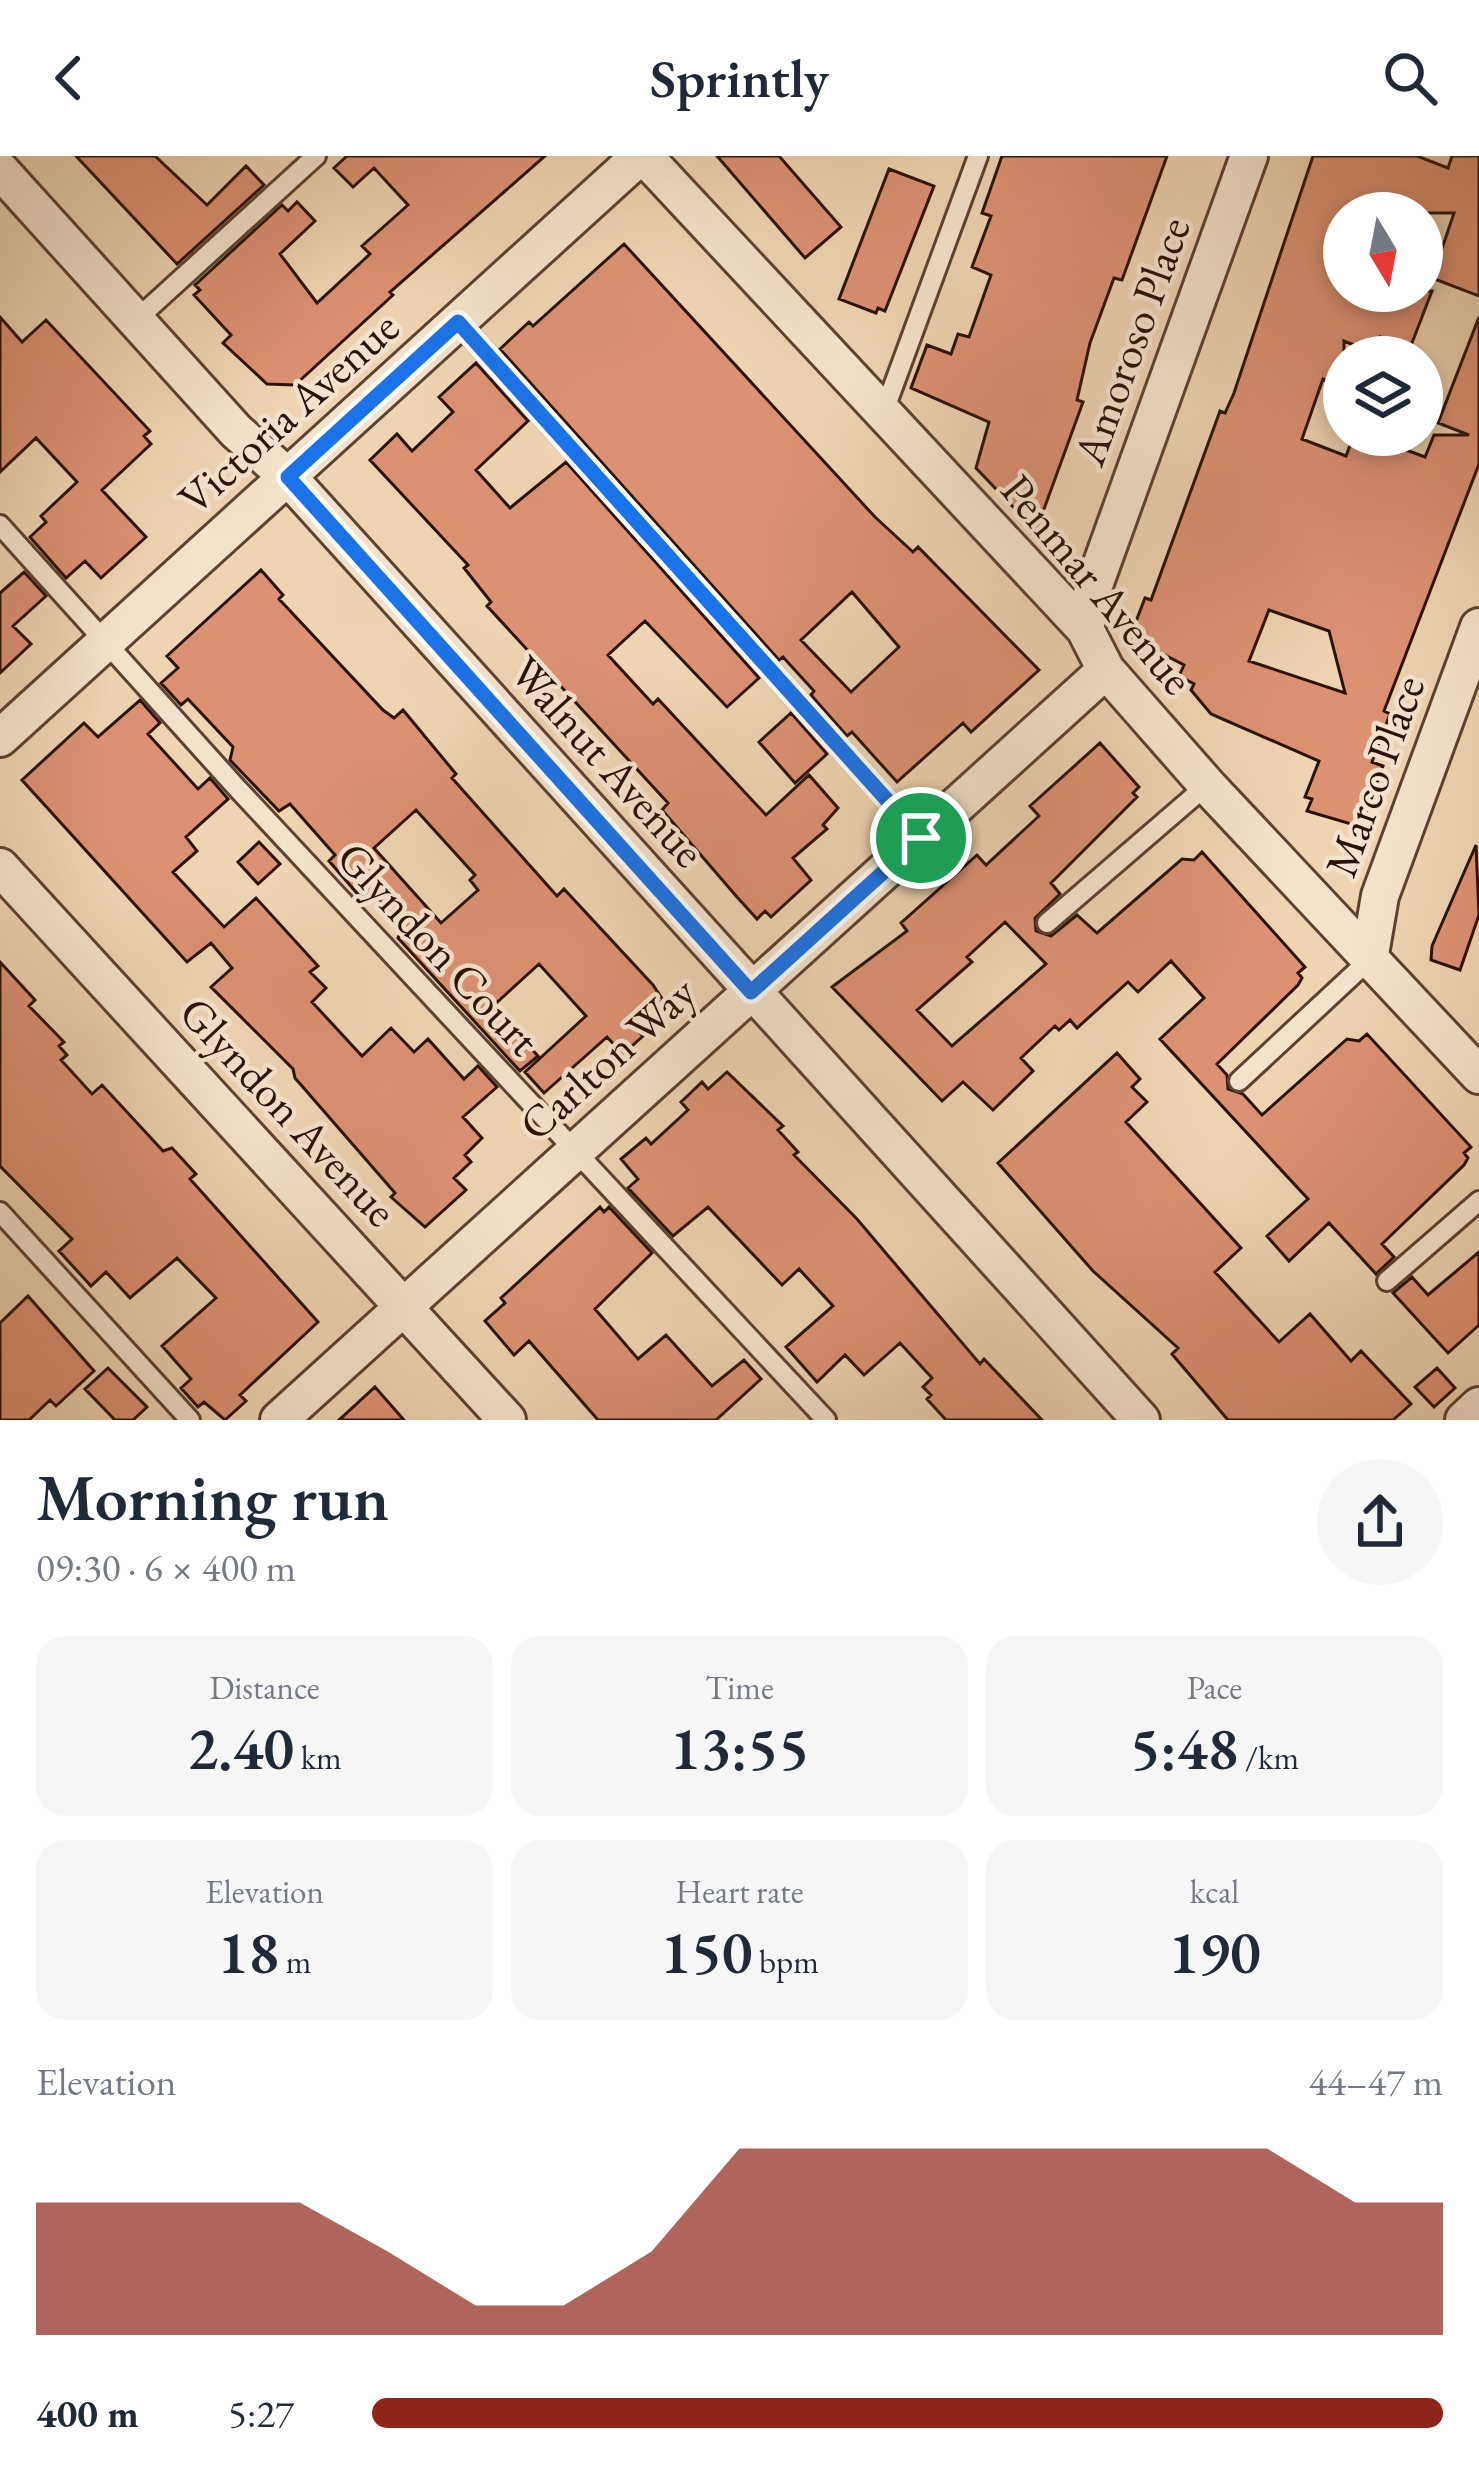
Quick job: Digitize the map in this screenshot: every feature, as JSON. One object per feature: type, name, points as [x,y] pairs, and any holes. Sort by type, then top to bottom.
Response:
[{"type":"street","name":"Victoria Avenue","points":[[0,738],[642,156]]},
{"type":"street","name":"Penmar Avenue","points":[[642,156],[1085,629],[1106,670],[1479,1075]]},
{"type":"street","name":"Amoroso Place","points":[[1085,629],[1093,588],[1249,156]]},
{"type":"street","name":"Walnut Avenue","points":[[0,170],[236,431],[288,477],[1142,1420]]},
{"type":"street","name":"Marco Place","points":[[1369,960],[1380,896],[1479,627]]},
{"type":"street","name":"Carlton Way","points":[[279,1420],[576,1152],[761,1002],[921,838],[1106,670]]},
{"type":"street","name":"Glyndon Avenue","points":[[0,867],[507,1420]]},
{"type":"street","points":[[1464,1420],[1479,1406]]},
{"type":"lane","points":[[884,414],[977,156]]},
{"type":"lane","points":[[136,319],[309,158]]},
{"type":"lane","points":[[458,322],[921,838]]},
{"type":"lane","name":"Glyndon Court","points":[[0,525],[236,788],[826,1420]]},
{"type":"lane","points":[[1047,923],[1207,784]]},
{"type":"lane","points":[[1239,1082],[1369,960]]},
{"type":"lane","points":[[1387,1281],[1479,1201]]},
{"type":"lane","points":[[0,1212],[190,1420]]},
{"type":"building","points":[[76,156],[155,156],[207,205],[246,166],[264,185],[177,264]]},
{"type":"building","points":[[347,156],[545,156],[390,292],[393,295],[295,385],[267,384],[223,343],[231,335],[194,295],[200,290],[195,285],[282,205],[288,211],[297,202],[315,221],[280,254],[317,303],[370,254],[362,246],[408,205],[374,168],[353,187],[334,168]]},
{"type":"building","points":[[717,156],[779,156],[841,227],[805,258]]},
{"type":"building","points":[[1002,156],[1167,156],[1122,280],[1114,278],[1090,343],[1077,400],[1083,402],[1036,531],[976,468],[989,422],[911,388],[927,345],[951,354],[958,334],[969,337],[991,275],[972,267],[991,216],[982,213]]},
{"type":"building","points":[[1313,156],[1417,156],[1448,168],[1452,156],[1479,156],[1479,296],[1443,282],[1443,246],[1454,213],[1443,213],[1443,192],[1323,192],[1323,312],[1424,312],[1415,336],[1323,336],[1323,379],[1302,439],[1323,447],[1323,456],[1443,456],[1443,435],[1469,435],[1443,425],[1443,410],[1479,317],[1479,464],[1384,711],[1390,714],[1372,762],[1383,766],[1361,827],[1307,811],[1312,799],[1305,797],[1319,761],[1211,714],[1191,690],[1194,684],[1179,676],[1184,665],[1130,637],[1145,598],[1151,600],[1220,411],[1225,413]],"holes":[[[1269,610],[1329,631],[1345,693],[1249,661]]]},
{"type":"building","points":[[889,169],[934,186],[885,311],[878,308],[876,313],[839,299]]},
{"type":"building","points":[[624,244],[875,517],[913,552],[918,547],[1039,670],[971,732],[963,723],[897,782],[852,732],[847,736],[811,695],[814,691],[783,657],[779,660],[500,349],[529,322],[533,326]],"holes":[[[852,592],[899,647],[851,692],[801,640]]]},
{"type":"building","points":[[0,317],[22,342],[46,320],[150,431],[144,436],[151,444],[102,490],[146,537],[101,578],[85,561],[66,578],[30,537],[46,522],[41,516],[77,482],[36,438],[0,472]]},
{"type":"building","points":[[476,363],[528,421],[476,470],[510,508],[566,462],[759,678],[727,707],[645,621],[608,655],[653,704],[658,699],[766,815],[809,775],[838,808],[823,825],[827,829],[793,858],[811,880],[771,917],[765,911],[757,919],[737,897],[662,810],[668,803],[487,606],[491,602],[464,568],[468,565],[370,460],[397,434],[412,451],[453,412],[439,397]]},
{"type":"building","points":[[261,570],[283,595],[279,599],[383,710],[394,718],[403,710],[456,774],[452,778],[557,896],[564,889],[653,985],[665,1003],[637,1030],[643,1036],[623,1054],[607,1037],[544,1093],[525,1072],[586,1016],[539,964],[493,1006],[538,1056],[520,1071],[398,938],[403,927],[371,891],[362,899],[329,861],[335,855],[290,804],[279,811],[230,760],[233,747],[188,699],[181,705],[161,683],[178,668],[167,656]],"holes":[[[416,810],[475,875],[470,880],[478,890],[441,923],[374,848]]]},
{"type":"building","points":[[24,572],[46,596],[13,626],[31,644],[0,673],[0,593]]},
{"type":"building","points":[[140,700],[160,723],[148,734],[198,789],[210,778],[228,799],[186,837],[197,851],[173,872],[224,927],[256,898],[318,966],[310,972],[326,988],[312,1002],[362,1056],[391,1028],[414,1052],[428,1039],[464,1079],[478,1066],[497,1087],[463,1117],[482,1138],[465,1155],[471,1162],[454,1178],[466,1190],[425,1227],[391,1197],[395,1193],[295,1078],[293,1069],[211,987],[232,968],[211,943],[187,962],[22,780],[84,723],[98,737]]},
{"type":"building","points":[[791,713],[827,754],[795,783],[759,742]]},
{"type":"building","points":[[1100,743],[1139,787],[1133,793],[1137,797],[1051,883],[1060,894],[1035,918],[1036,931],[1051,936],[1077,915],[1097,933],[1182,859],[1194,860],[1202,852],[1305,967],[1298,973],[1302,978],[1298,985],[1217,1064],[1227,1075],[1228,1089],[1243,1094],[1262,1115],[1347,1039],[1359,1041],[1367,1034],[1471,1147],[1464,1153],[1468,1158],[1464,1165],[1382,1244],[1394,1257],[1376,1274],[1329,1223],[1289,1261],[1267,1236],[1308,1199],[1160,1039],[1204,998],[1171,961],[1138,992],[1128,982],[1077,1028],[1070,1020],[1059,1030],[1055,1026],[1021,1058],[1033,1071],[993,1110],[963,1082],[942,1101],[832,987],[907,931],[901,923],[977,855],[986,865],[1039,816],[1030,806]],"holes":[[[1005,922],[1046,964],[952,1046],[917,1010],[972,962],[967,957]]]},
{"type":"building","points":[[259,842],[280,864],[258,884],[238,862]]},
{"type":"building","points":[[1476,845],[1479,915],[1460,970],[1431,960],[1432,946]]},
{"type":"building","points":[[0,962],[35,1000],[29,1006],[64,1042],[59,1046],[67,1055],[61,1060],[92,1094],[102,1085],[163,1151],[172,1148],[196,1174],[190,1179],[318,1322],[240,1395],[246,1401],[225,1420],[204,1402],[198,1407],[181,1388],[191,1379],[162,1346],[216,1298],[177,1258],[130,1298],[106,1272],[91,1286],[59,1251],[72,1239],[0,1166]]},
{"type":"building","points":[[1117,1053],[1140,1079],[1132,1087],[1147,1102],[1126,1122],[1241,1248],[1215,1272],[1279,1342],[1310,1314],[1351,1361],[1361,1351],[1411,1404],[1393,1420],[1228,1420],[1172,1354],[1178,1348],[1093,1271],[998,1163]]},
{"type":"building","points":[[727,1072],[783,1126],[778,1130],[798,1152],[794,1155],[857,1219],[980,1364],[984,1359],[1042,1420],[946,1420],[923,1387],[932,1378],[900,1343],[864,1375],[845,1355],[817,1382],[786,1347],[833,1306],[799,1269],[782,1285],[708,1207],[673,1236],[628,1188],[638,1179],[621,1159],[646,1138],[651,1144],[688,1110],[681,1102],[702,1082],[708,1089]]},
{"type":"building","points":[[600,1207],[604,1212],[609,1207],[652,1253],[595,1309],[638,1359],[666,1335],[712,1386],[744,1360],[761,1379],[716,1420],[598,1420],[529,1341],[514,1355],[485,1321],[505,1303],[501,1298]]},
{"type":"building","points":[[1479,1252],[1479,1325],[1448,1353],[1393,1293],[1412,1277],[1428,1295]]},
{"type":"building","points":[[28,1296],[94,1371],[56,1406],[50,1400],[29,1420],[0,1420],[0,1323]]},
{"type":"building","points":[[108,1368],[147,1407],[133,1420],[115,1420],[85,1389]]},
{"type":"building","points":[[1437,1368],[1455,1388],[1434,1407],[1415,1387]]},
{"type":"building","points":[[375,1387],[404,1420],[339,1420]]},
{"type":"route","points":[[458,322],[921,838],[751,992],[288,477],[458,322]]}]
